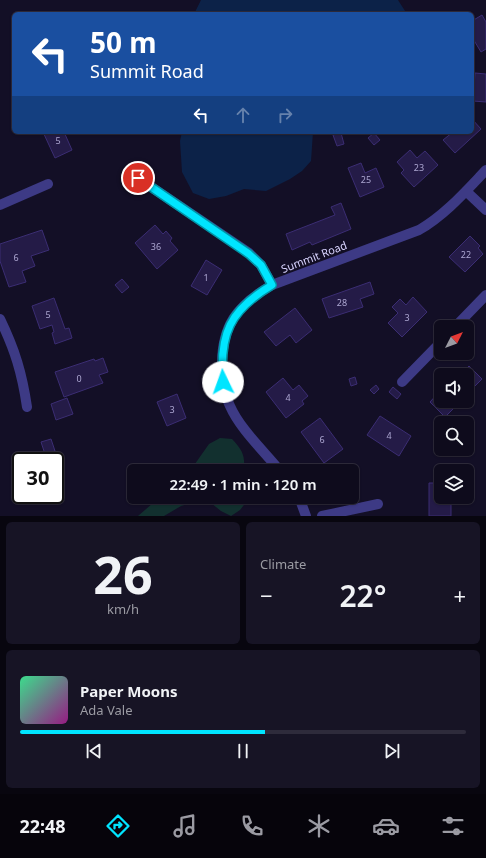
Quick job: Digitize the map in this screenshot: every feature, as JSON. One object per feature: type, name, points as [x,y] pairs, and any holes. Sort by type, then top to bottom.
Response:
[{"type":"street","name":"Summit Road","points":[[138,178],[249,254],[261,265],[272,285],[419,230],[442,214],[486,170]]},
{"type":"street","points":[[0,205],[48,184]]},
{"type":"street","points":[[466,191],[486,210]]},
{"type":"street","points":[[272,285],[249,300],[237,313],[228,328],[223,348],[222,370],[225,392],[230,407],[240,423],[274,464]]},
{"type":"street","points":[[463,320],[486,295]]},
{"type":"street","points":[[0,318],[21,372],[27,407]]},
{"type":"street","points":[[402,382],[434,349]]},
{"type":"street","points":[[302,504],[306,516]]},
{"type":"street","points":[[322,516],[378,504]]},
{"type":"green space","points":[[220,438],[232,439],[239,447],[244,457],[244,464],[195,464],[209,444]]},
{"type":"green space","points":[[152,504],[188,504],[181,506],[164,516],[138,516]]},
{"type":"green space","points":[[212,504],[245,504],[240,510],[231,516]]},
{"type":"water","points":[[201,0],[398,0],[406,12],[195,12]]},
{"type":"water","points":[[182,134],[313,134],[311,161],[302,171],[290,179],[266,191],[244,189],[226,196],[209,199],[193,193],[182,172],[180,141]]},
{"type":"building","points":[[482,15],[486,22],[486,49],[481,52],[474,40],[474,20]]},
{"type":"building","points":[[475,73],[486,74],[486,102],[474,101]]},
{"type":"building","points":[[474,121],[481,129],[455,153],[443,140],[450,134],[474,134]]},
{"type":"building","points":[[44,134],[65,134],[72,150],[55,158]]},
{"type":"building","points":[[341,134],[344,144],[337,146],[333,135]]},
{"type":"building","points":[[375,134],[380,140],[374,145],[368,138]]},
{"type":"building","points":[[410,150],[417,158],[425,151],[438,165],[414,187],[401,173],[404,170],[397,162]]},
{"type":"building","points":[[361,163],[365,173],[376,168],[384,187],[360,197],[348,168]]},
{"type":"building","points":[[341,203],[351,229],[312,245],[310,242],[292,250],[286,234],[335,215],[331,207]]},
{"type":"building","points":[[155,225],[163,234],[166,231],[172,238],[170,241],[178,250],[157,269],[135,243]]},
{"type":"building","points":[[42,230],[49,250],[31,256],[35,266],[22,271],[26,282],[9,287],[0,261],[0,244]]},
{"type":"building","points":[[470,236],[480,246],[478,248],[483,254],[465,272],[449,257]]},
{"type":"building","points":[[206,260],[222,270],[207,295],[191,286]]},
{"type":"building","points":[[122,279],[129,287],[122,293],[115,285]]},
{"type":"building","points":[[370,282],[374,294],[360,299],[363,307],[329,318],[322,299]]},
{"type":"building","points":[[413,297],[427,312],[402,337],[388,323],[398,313],[392,307],[400,299],[406,305]]},
{"type":"building","points":[[54,298],[65,329],[69,328],[72,338],[55,344],[52,333],[54,332],[52,325],[40,329],[32,306]]},
{"type":"building","points":[[295,308],[312,330],[296,343],[290,335],[276,346],[264,332]]},
{"type":"building","points":[[103,358],[108,372],[99,375],[103,383],[64,397],[55,372],[94,359],[95,361]]},
{"type":"building","points":[[474,371],[482,379],[474,387]]},
{"type":"building","points":[[355,377],[357,384],[351,386],[349,379]]},
{"type":"building","points":[[283,378],[293,390],[299,385],[308,396],[302,401],[304,404],[286,418],[266,392]]},
{"type":"building","points":[[376,385],[379,389],[374,394],[370,390]]},
{"type":"building","points":[[393,387],[401,394],[397,399],[389,392]]},
{"type":"building","points":[[177,394],[186,418],[167,426],[157,402]]},
{"type":"building","points":[[67,398],[73,414],[56,420],[51,404]]},
{"type":"building","points":[[434,398],[434,406],[430,402]]},
{"type":"building","points":[[436,408],[454,408],[446,416],[444,416]]},
{"type":"building","points":[[380,416],[411,436],[399,456],[367,435]]},
{"type":"building","points":[[320,418],[343,449],[324,463],[301,432]]},
{"type":"building","points":[[51,439],[55,451],[44,452],[41,442]]},
{"type":"building","points":[[429,483],[434,483],[434,504],[451,504],[451,516],[429,516]]},
{"type":"route","points":[[138,178],[256,259],[265,271],[272,285],[256,294],[242,306],[228,328],[223,348],[223,382]]}]
